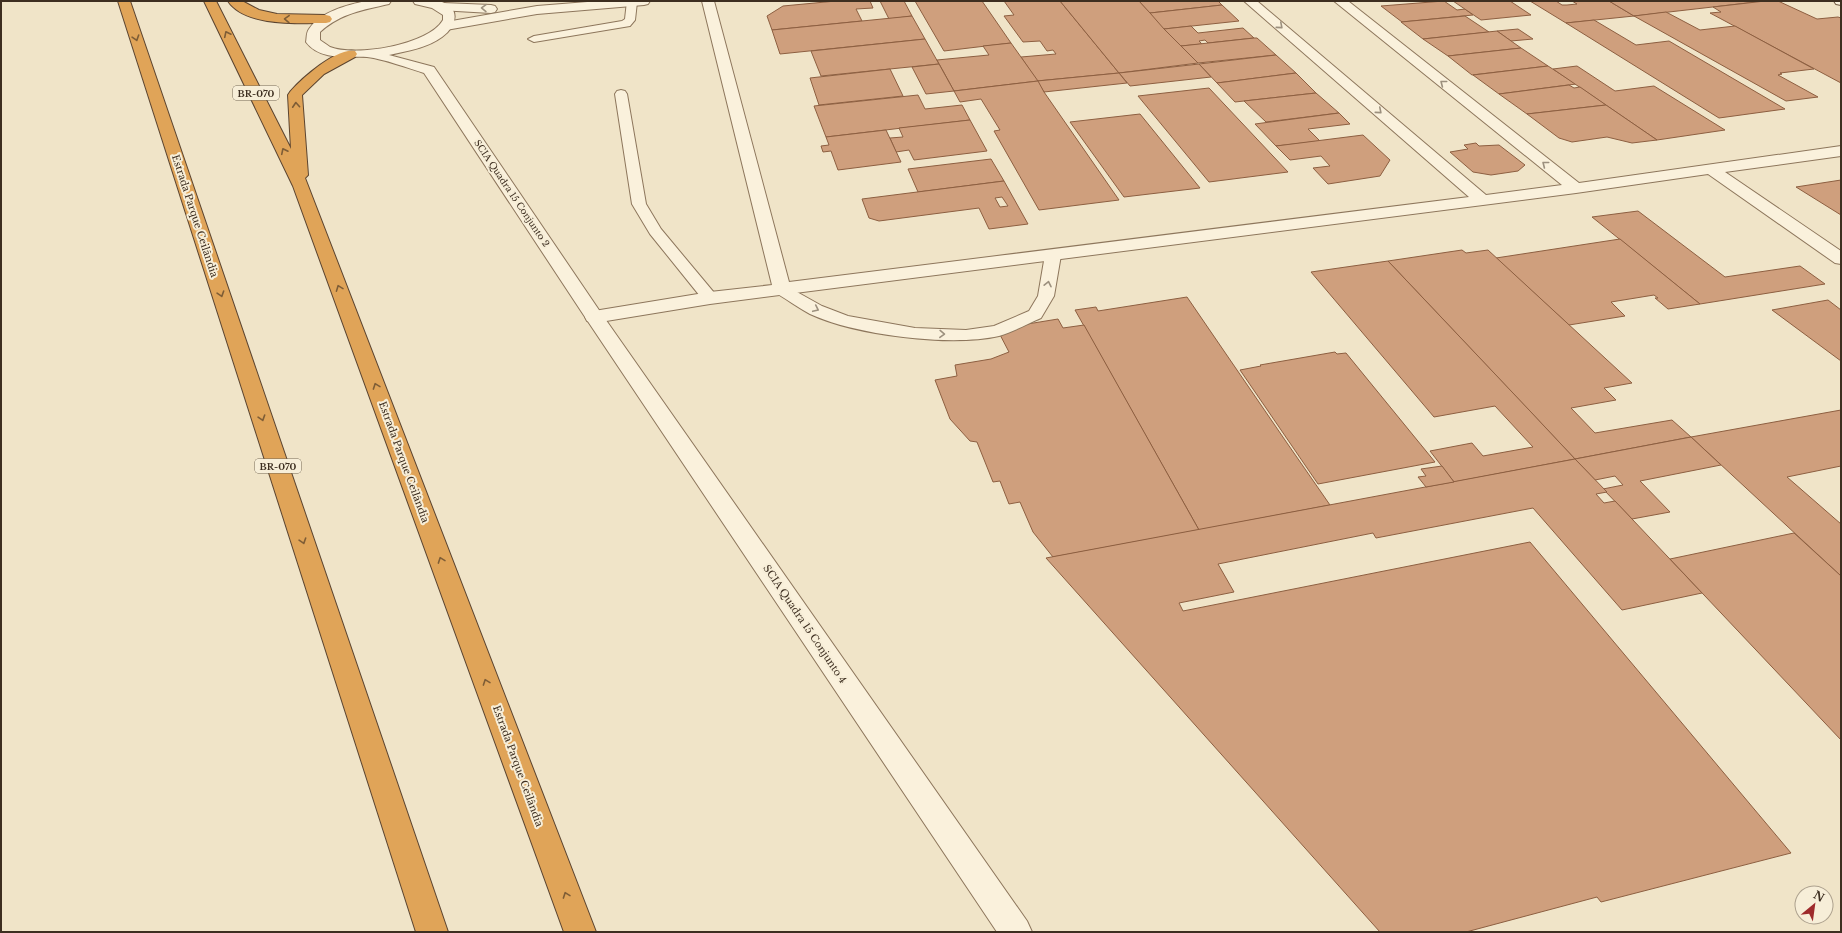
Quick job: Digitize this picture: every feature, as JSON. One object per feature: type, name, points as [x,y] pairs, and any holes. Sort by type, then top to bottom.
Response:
[{"type":"highway","name":"Estrada Parque Ceilândia","points":[[124,1],[432,932]]},
{"type":"highway","name":"Estrada Parque Ceilândia","points":[[210,1],[301,186],[580,932]]},
{"type":"highway","points":[[234,1],[244,10],[262,16],[283,20],[326,19]]},
{"type":"highway","points":[[301,186],[295,95],[306,81],[326,66],[350,54]]},
{"type":"street","points":[[385,1],[342,6],[314,30],[313,42],[326,50],[350,54],[433,58],[443,30],[449,19],[448,13],[442,7]]},
{"type":"street","points":[[419,1],[429,2],[442,7],[537,10]]},
{"type":"street","points":[[708,1],[782,290]]},
{"type":"street","points":[[1250,1],[1481,199]]},
{"type":"street","points":[[1340,1],[1576,188]]},
{"type":"street","points":[[371,54],[404,48],[422,42],[443,30],[537,10],[595,3],[638,2]]},
{"type":"street","name":"SCIA Quadra 15 Conjunto 2","points":[[433,58],[594,317]]},
{"type":"street","points":[[594,317],[710,298],[1576,188],[1841,151]]},
{"type":"street","points":[[1712,170],[1841,259]]},
{"type":"street","name":"SCIA Quadra 15 Conjunto 4","points":[[594,317],[1016,932]]},
{"type":"lane","points":[[534,38],[626,24],[630,20],[638,2]]},
{"type":"lane","points":[[622,94],[639,204],[655,231],[710,298]]},
{"type":"lane","points":[[782,290],[816,310],[845,321],[915,333],[966,335],[998,331],[1035,314],[1046,296],[1053,255]]},
{"type":"building","points":[[836,1],[870,1],[873,8],[856,9],[862,21],[772,30],[767,16],[783,6]]},
{"type":"building","points":[[880,1],[904,1],[912,16],[889,19]]},
{"type":"building","points":[[915,1],[982,1],[1011,43],[944,51]]},
{"type":"building","points":[[1004,1],[1060,1],[1119,73],[1037,81],[1021,57],[1056,54],[1053,50],[1047,51],[1040,41],[1023,42],[1004,16],[1014,15]]},
{"type":"building","points":[[1060,1],[1139,1],[1198,63],[1119,73]]},
{"type":"building","points":[[1139,1],[1218,1],[1222,5],[1150,13]]},
{"type":"building","points":[[1444,1],[1457,10],[1465,9],[1473,15],[1402,22],[1381,6]]},
{"type":"building","points":[[1453,1],[1510,1],[1531,15],[1481,20]]},
{"type":"building","points":[[1530,1],[1556,1],[1562,5],[1567,5],[1577,4],[1572,1],[1609,1],[1634,16],[1566,23]]},
{"type":"building","points":[[1609,1],[1765,1],[1634,16]]},
{"type":"building","points":[[1778,1],[1817,19],[1841,18],[1841,83],[1710,13],[1721,12],[1713,7]]},
{"type":"building","points":[[1222,5],[1239,21],[1164,29],[1150,13]]},
{"type":"building","points":[[1666,12],[1700,30],[1735,26],[1814,69],[1780,73],[1782,74],[1778,75],[1818,97],[1786,101],[1634,16]]},
{"type":"building","points":[[912,16],[925,39],[780,54],[772,30]]},
{"type":"building","points":[[1465,16],[1489,32],[1423,39],[1401,22]]},
{"type":"building","points":[[1594,20],[1636,45],[1669,41],[1785,109],[1719,118],[1566,23]]},
{"type":"building","points":[[1191,26],[1198,33],[1243,28],[1254,38],[1208,43],[1205,40],[1199,41],[1202,44],[1181,46],[1164,29]]},
{"type":"building","points":[[1518,29],[1533,39],[1511,41],[1497,31]]},
{"type":"building","points":[[1497,31],[1521,48],[1448,56],[1423,39]]},
{"type":"building","points":[[1257,38],[1276,55],[1198,63],[1181,46]]},
{"type":"building","points":[[925,39],[939,64],[821,76],[811,51]]},
{"type":"building","points":[[1011,43],[1038,81],[954,91],[937,60],[989,55],[983,46]]},
{"type":"building","points":[[1521,48],[1548,66],[1472,75],[1448,56]]},
{"type":"building","points":[[1276,55],[1296,73],[1217,83],[1199,64]]},
{"type":"building","points":[[939,64],[954,91],[926,94],[912,67]]},
{"type":"building","points":[[1199,64],[1211,77],[1130,86],[1119,73]]},
{"type":"building","points":[[1548,66],[1576,84],[1499,94],[1473,75]]},
{"type":"building","points":[[1577,66],[1615,91],[1654,86],[1725,130],[1657,140],[1553,69]]},
{"type":"building","points":[[890,69],[903,96],[819,105],[810,78]]},
{"type":"building","points":[[1119,73],[1127,83],[1044,92],[1037,81]]},
{"type":"building","points":[[1296,73],[1316,93],[1235,102],[1217,83]]},
{"type":"building","points":[[1038,81],[1044,92],[1119,200],[1039,210],[994,131],[1000,130],[981,99],[960,102],[954,91]]},
{"type":"building","points":[[1569,85],[1574,88],[1580,87],[1606,105],[1527,114],[1499,94]]},
{"type":"building","points":[[1209,88],[1288,172],[1209,182],[1138,96]]},
{"type":"building","points":[[1316,93],[1339,113],[1266,122],[1244,101]]},
{"type":"building","points":[[918,95],[925,109],[962,105],[970,120],[826,137],[814,106]]},
{"type":"building","points":[[1606,105],[1657,140],[1632,143],[1607,137],[1572,142],[1559,138],[1527,114]]},
{"type":"building","points":[[1339,113],[1350,124],[1308,129],[1320,141],[1276,146],[1255,124]]},
{"type":"building","points":[[1140,114],[1200,188],[1124,197],[1070,122]]},
{"type":"building","points":[[970,120],[987,151],[914,160],[909,150],[896,152],[890,138],[903,137],[899,128]]},
{"type":"building","points":[[886,130],[901,162],[838,170],[831,151],[823,152],[821,146],[829,145],[826,137]]},
{"type":"building","points":[[1363,135],[1390,160],[1380,176],[1328,184],[1313,168],[1330,166],[1321,156],[1290,160],[1276,146]]},
{"type":"building","points":[[1476,143],[1479,146],[1499,145],[1525,165],[1518,171],[1491,175],[1473,172],[1450,152],[1468,149],[1464,145]]},
{"type":"building","points":[[991,159],[1004,181],[918,192],[908,169]]},
{"type":"building","points":[[1841,180],[1841,215],[1796,187]]},
{"type":"building","points":[[1004,181],[1028,224],[989,229],[979,208],[879,221],[869,218],[862,199]],"holes":[[[1002,197],[1008,206],[1000,207],[995,198]]]},
{"type":"building","points":[[1638,211],[1725,277],[1800,266],[1825,284],[1700,304],[1592,217]]},
{"type":"building","points":[[1620,239],[1700,304],[1668,309],[1655,298],[1658,298],[1654,295],[1611,302],[1625,316],[1569,325],[1496,258]]},
{"type":"building","points":[[1462,250],[1466,253],[1488,250],[1632,383],[1604,388],[1616,400],[1571,408],[1595,433],[1672,420],[1691,437],[1575,459],[1388,261]]},
{"type":"building","points":[[1388,261],[1575,459],[1454,482],[1430,451],[1472,443],[1483,456],[1533,447],[1495,406],[1434,417],[1311,272]]},
{"type":"building","points":[[1187,297],[1330,505],[1199,530],[1075,310],[1096,307],[1098,311]]},
{"type":"building","points":[[1828,300],[1841,310],[1841,361],[1772,310]]},
{"type":"building","points":[[1058,319],[1063,328],[1084,325],[1199,530],[1053,557],[1033,532],[1020,502],[1009,504],[1000,481],[993,482],[977,442],[970,441],[950,419],[935,380],[957,376],[955,365],[991,359],[1009,352],[997,329]]},
{"type":"building","points":[[1335,352],[1337,354],[1346,353],[1435,462],[1318,484],[1240,370]]},
{"type":"building","points":[[1841,410],[1841,466],[1787,477],[1841,524],[1841,576],[1691,437]]},
{"type":"building","points":[[1691,437],[1721,465],[1640,481],[1670,512],[1632,519],[1603,489],[1623,485],[1615,476],[1595,480],[1575,459]]},
{"type":"building","points":[[1575,459],[1607,492],[1596,494],[1604,503],[1615,501],[1702,593],[1622,610],[1533,508],[1376,538],[1373,533],[1218,564],[1234,592],[1179,603],[1183,611],[1530,542],[1791,853],[1601,902],[1597,897],[1466,932],[1380,932],[1046,558]]},
{"type":"building","points":[[1442,466],[1454,482],[1426,487],[1418,477],[1426,476],[1421,469]]},
{"type":"building","points":[[1794,533],[1841,576],[1841,740],[1670,559]]}]
